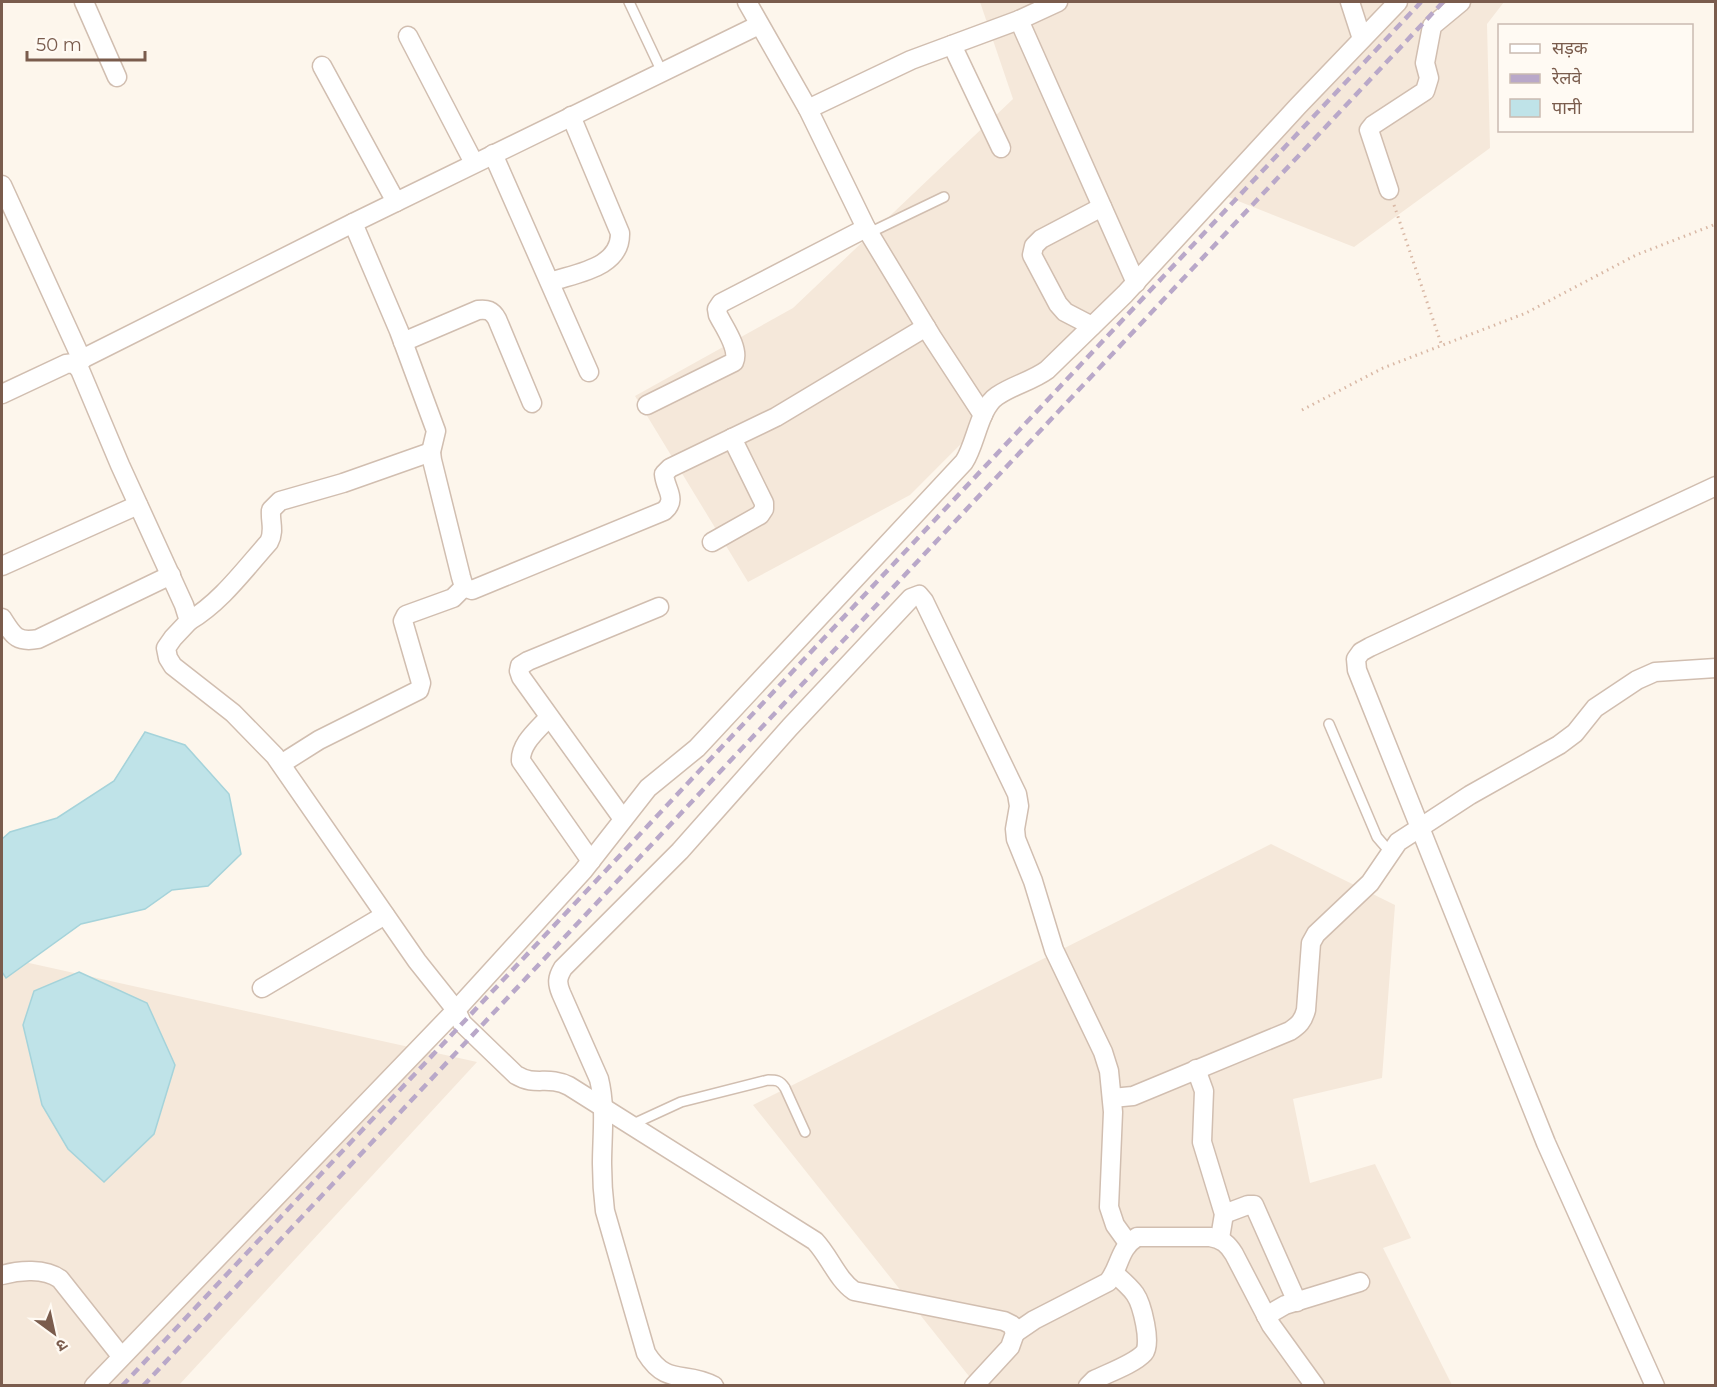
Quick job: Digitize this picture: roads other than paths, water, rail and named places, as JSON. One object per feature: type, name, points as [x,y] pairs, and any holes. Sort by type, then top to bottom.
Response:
[{"type":"street","points":[[84,2],[117,77]]},
{"type":"street","points":[[747,2],[808,109],[867,230],[983,415]]},
{"type":"street","points":[[808,109],[911,60],[1019,20],[1058,2]]},
{"type":"street","points":[[1350,2],[1362,39]]},
{"type":"street","points":[[94,1386],[456,1010],[591,861],[648,788],[697,748],[964,462],[970,453],[983,415],[996,396],[1039,376],[1136,283],[1398,2]]},
{"type":"street","points":[[1389,190],[1369,130],[1373,125],[1425,91],[1429,78],[1425,63],[1432,26],[1461,2]]},
{"type":"street","points":[[1019,20],[1136,283]]},
{"type":"street","points":[[2,394],[66,364],[78,362],[474,163],[759,25]]},
{"type":"street","points":[[408,36],[474,163]]},
{"type":"street","points":[[952,45],[1001,148]]},
{"type":"street","points":[[322,66],[396,202]]},
{"type":"street","points":[[550,282],[607,262],[616,254],[621,242],[620,233],[571,116]]},
{"type":"street","points":[[493,154],[589,372]]},
{"type":"street","points":[[2,185],[189,621]]},
{"type":"street","points":[[1092,326],[1065,312],[1058,304],[1032,255],[1034,246],[1041,239],[1102,207]]},
{"type":"street","points":[[353,223],[403,342],[436,431],[431,452],[464,587]]},
{"type":"street","points":[[647,405],[734,362],[735,350],[718,315],[717,309],[721,303],[867,230]]},
{"type":"street","points":[[403,342],[478,310],[487,309],[496,319],[532,403]]},
{"type":"street","points":[[464,587],[472,590],[482,588],[664,511],[670,506],[672,498],[664,474],[670,468],[776,417],[926,327]]},
{"type":"street","points":[[712,542],[760,515],[764,509],[764,503],[732,438]]},
{"type":"street","points":[[431,452],[343,483],[280,501],[271,510],[270,519],[273,528],[268,542],[215,603],[189,621],[172,638],[166,648],[173,666],[233,713],[281,764],[417,962],[456,1010],[462,1023],[516,1075],[526,1081],[558,1080],[815,1242],[824,1251],[845,1285],[854,1291],[1004,1321],[1012,1325],[1015,1333]]},
{"type":"street","points":[[1655,1386],[1546,1143],[1357,670],[1356,659],[1361,652],[1716,486]]},
{"type":"street","points":[[2,566],[138,505]]},
{"type":"street","points":[[2,618],[17,638],[26,641],[38,639],[171,575]]},
{"type":"street","points":[[281,764],[319,740],[419,690],[421,683],[403,621],[406,615],[453,598],[464,587]]},
{"type":"street","points":[[714,1386],[707,1382],[671,1376],[653,1364],[646,1353],[605,1211],[602,1188],[603,1108],[599,1079],[558,984],[558,978],[563,968],[680,851],[790,727],[911,598],[919,595],[924,601],[1017,794],[1019,806],[1015,829],[1016,839],[1033,881],[1054,950],[1106,1060],[1113,1119],[1109,1207],[1115,1225],[1128,1243]]},
{"type":"street","points":[[623,819],[549,717],[519,671],[520,666],[659,606]]},
{"type":"street","points":[[1112,1098],[1133,1096],[1290,1031],[1304,1020],[1311,943],[1316,934],[1370,883],[1398,842],[1470,795],[1559,745],[1575,733],[1595,708],[1637,680],[1655,672],[1714,672]]},
{"type":"street","points":[[549,717],[525,746],[521,753],[521,761],[591,861]]},
{"type":"street","points":[[262,988],[385,915]]},
{"type":"street","points":[[1196,1069],[1204,1091],[1202,1142],[1224,1214],[1220,1238]]},
{"type":"street","points":[[1224,1214],[1254,1205],[1296,1302]]},
{"type":"street","points":[[974,1386],[1010,1347],[1015,1333],[1034,1320],[1108,1282],[1115,1274],[1122,1252],[1128,1243],[1137,1237],[1220,1238],[1229,1246],[1266,1316],[1313,1385]]},
{"type":"street","points":[[2,1275],[11,1272],[53,1274],[121,1356]]},
{"type":"street","points":[[1088,1386],[1094,1380],[1138,1358],[1146,1351],[1149,1342],[1135,1293],[1115,1274]]},
{"type":"street","points":[[1266,1316],[1296,1302],[1360,1282]]},
{"type":"lane","points":[[629,2],[662,72]]},
{"type":"lane","points":[[867,230],[944,197]]},
{"type":"lane","points":[[1329,724],[1377,837],[1390,852]]},
{"type":"lane","points":[[631,1125],[681,1102],[768,1080],[776,1080],[781,1082],[785,1088],[805,1132]]},
{"type":"water","points":[[145,732],[185,745],[229,794],[241,854],[208,886],[172,890],[145,909],[81,924],[6,978],[2,972],[2,839],[10,832],[57,818],[114,781]]},
{"type":"water","points":[[79,972],[147,1003],[175,1065],[154,1134],[104,1182],[68,1149],[42,1105],[23,1025],[34,991]]},
{"type":"railway","points":[[122,1386],[1421,2]]},
{"type":"railway","points":[[143,1386],[1443,2]]}]
